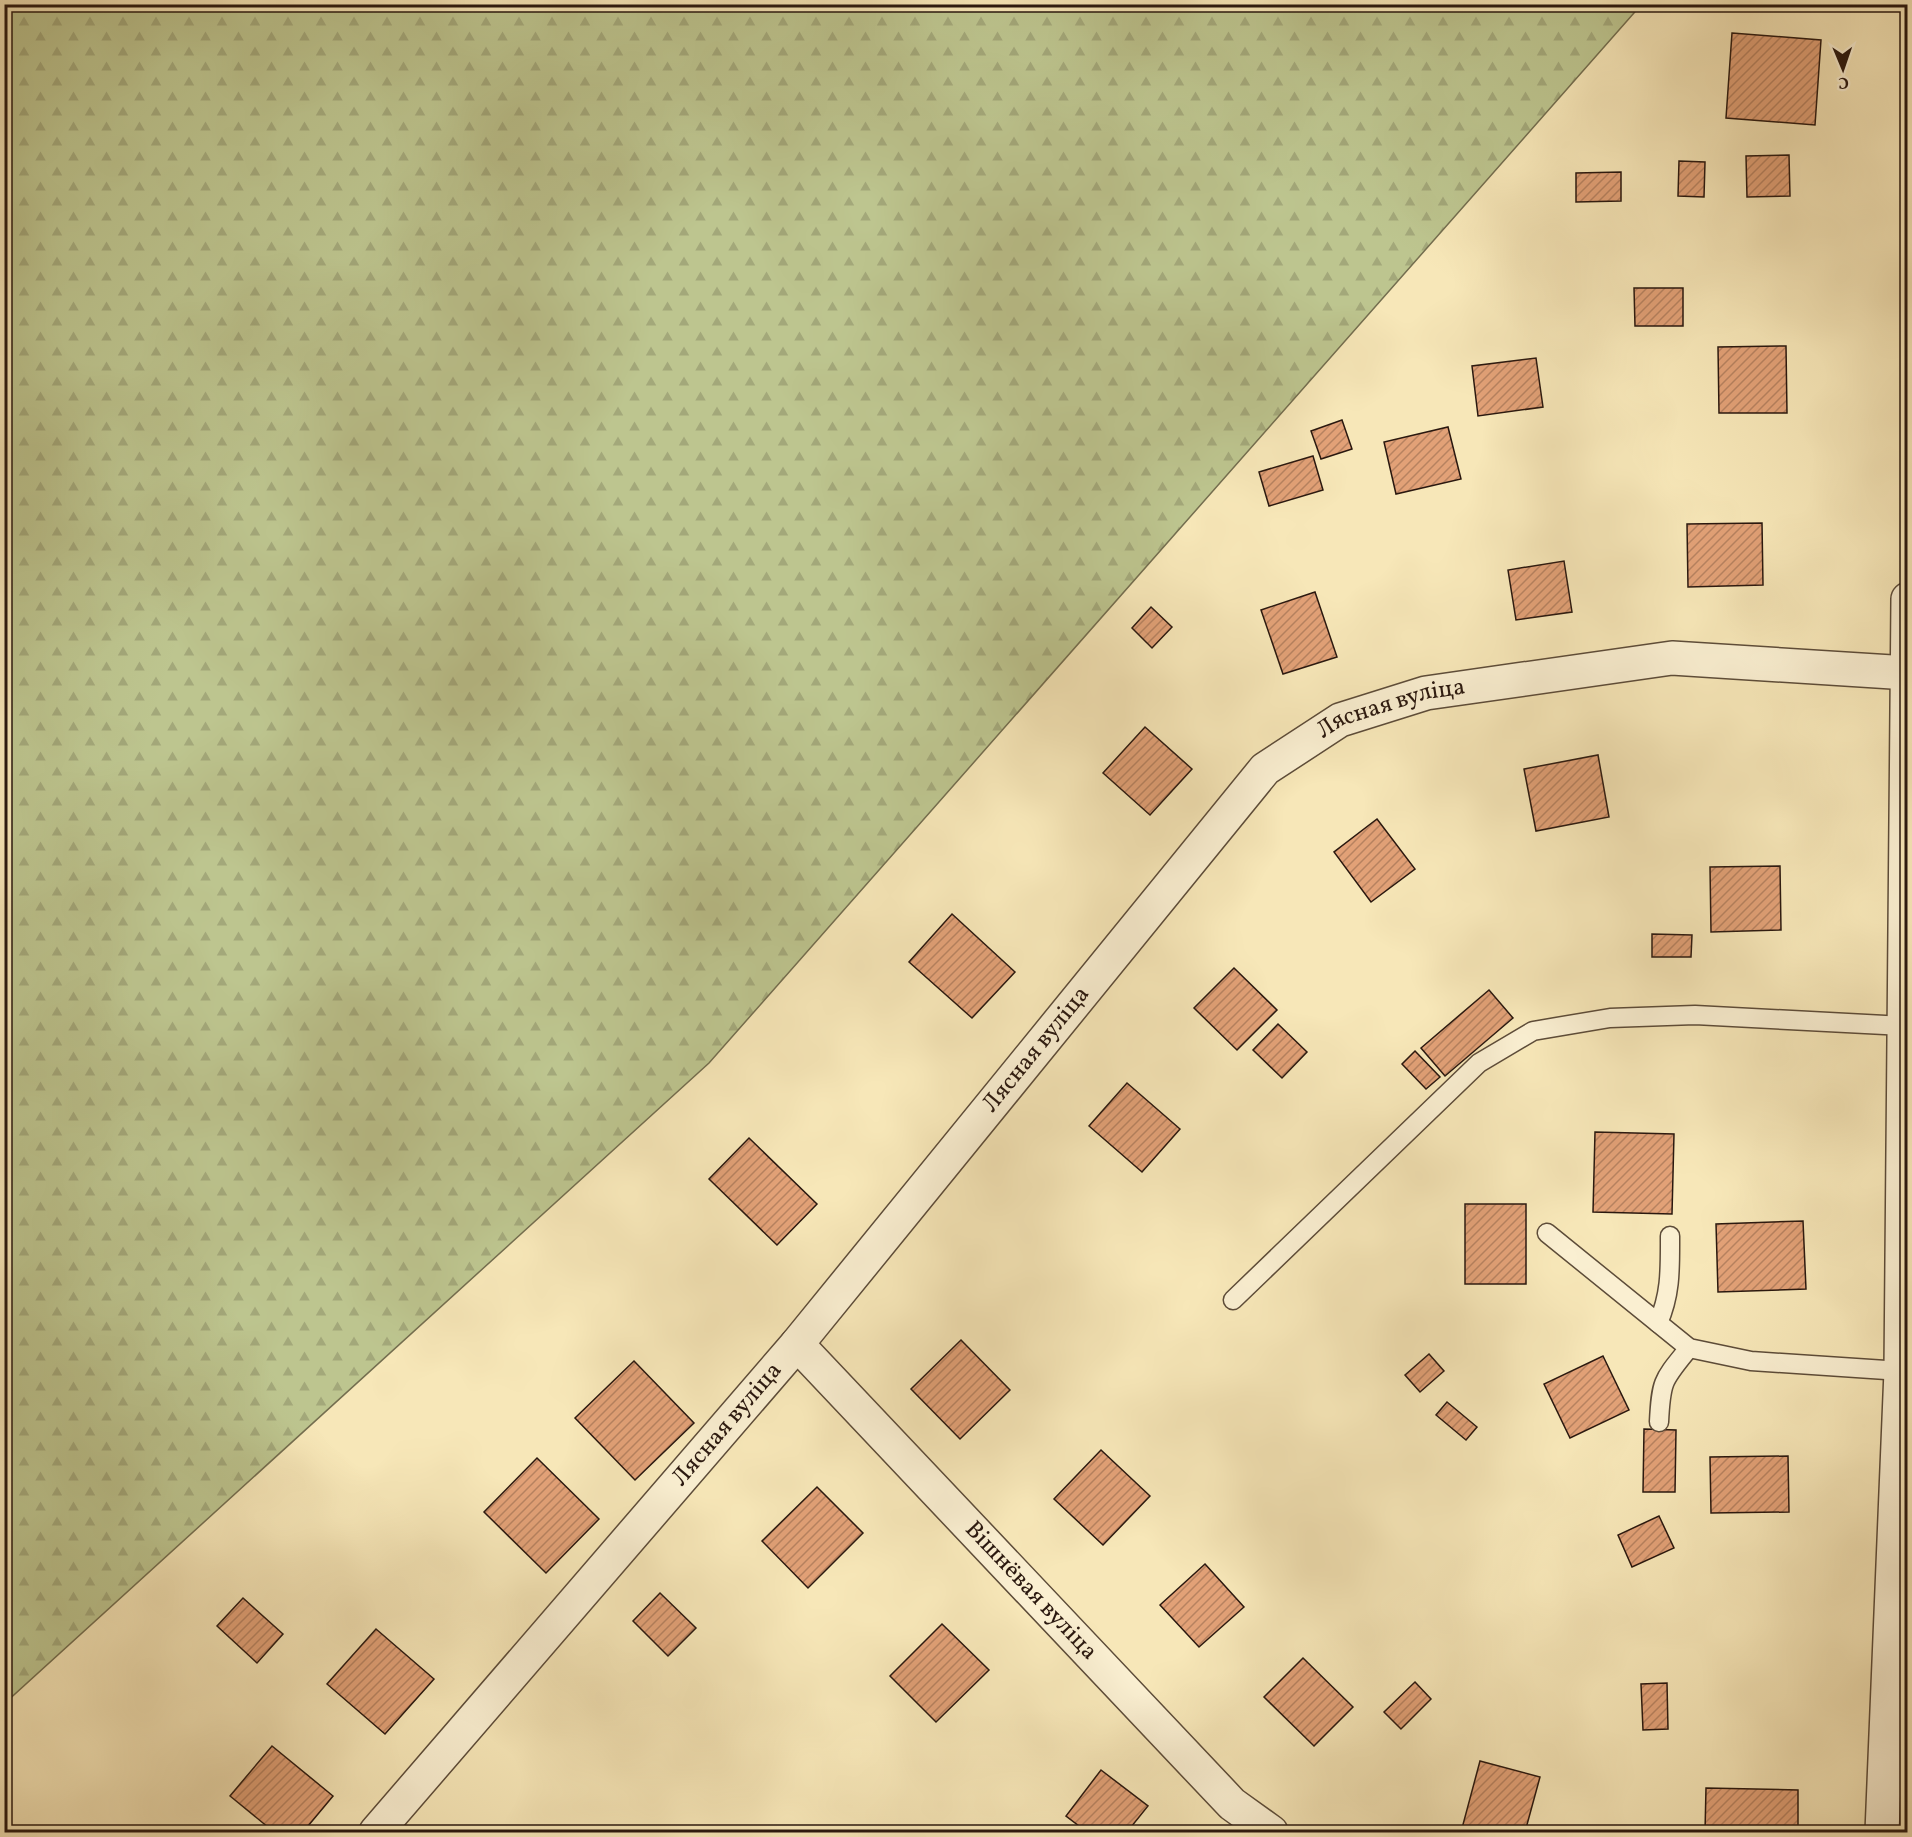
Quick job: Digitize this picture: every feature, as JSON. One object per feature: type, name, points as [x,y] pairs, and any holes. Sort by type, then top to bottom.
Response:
[{"type":"street","points":[[1882,1833],[1900,1593],[1908,599]]},
{"type":"street","name":"Лясная вуліца","points":[[376,1833],[797,1344],[1264,769],[1340,720],[1426,693],[1672,658],[1907,674]]},
{"type":"street","name":"Вішнёвая вуліца","points":[[797,1344],[1232,1804],[1271,1833]]},
{"type":"lane","points":[[1233,1300],[1479,1063],[1533,1031],[1610,1018],[1695,1016],[1904,1026]]},
{"type":"lane","points":[[1547,1233],[1689,1348],[1751,1361],[1901,1371]]},
{"type":"lane","points":[[1658,1323],[1666,1305],[1670,1236]]},
{"type":"lane","points":[[1659,1422],[1660,1392],[1664,1380],[1689,1348]]},
{"type":"green space","points":[[5,5],[1641,5],[709,1063],[5,1703]]},
{"type":"building","points":[[1732,33],[1821,40],[1815,125],[1726,118]]},
{"type":"building","points":[[1789,155],[1790,196],[1747,197],[1746,156]]},
{"type":"building","points":[[1679,161],[1705,162],[1704,197],[1678,196]]},
{"type":"building","points":[[1621,172],[1621,201],[1576,202],[1576,173]]},
{"type":"building","points":[[1634,288],[1683,288],[1683,326],[1635,326]]},
{"type":"building","points":[[1786,346],[1787,413],[1719,413],[1718,347]]},
{"type":"building","points":[[1536,358],[1543,407],[1478,416],[1472,366]]},
{"type":"building","points":[[1342,420],[1352,449],[1321,459],[1311,431]]},
{"type":"building","points":[[1448,427],[1461,479],[1396,494],[1384,442]]},
{"type":"building","points":[[1313,456],[1323,490],[1269,506],[1259,472]]},
{"type":"building","points":[[1762,523],[1763,585],[1688,587],[1687,524]]},
{"type":"building","points":[[1564,561],[1572,612],[1516,620],[1508,570]]},
{"type":"building","points":[[1315,592],[1337,657],[1283,674],[1261,610]]},
{"type":"building","points":[[1151,607],[1172,627],[1152,648],[1132,628]]},
{"type":"building","points":[[1145,727],[1192,769],[1150,815],[1103,773]]},
{"type":"building","points":[[1598,755],[1609,817],[1536,831],[1524,769]]},
{"type":"building","points":[[1377,819],[1415,869],[1371,902],[1334,852]]},
{"type":"building","points":[[1780,866],[1781,930],[1711,932],[1710,867]]},
{"type":"building","points":[[952,914],[1015,972],[972,1018],[909,962]]},
{"type":"building","points":[[1652,934],[1692,935],[1691,957],[1652,957]]},
{"type":"building","points":[[1234,968],[1277,1010],[1237,1050],[1194,1008]]},
{"type":"building","points":[[1489,990],[1513,1018],[1445,1076],[1421,1048]]},
{"type":"building","points":[[1278,1024],[1307,1052],[1282,1078],[1253,1050]]},
{"type":"building","points":[[1415,1051],[1440,1077],[1426,1089],[1402,1064]]},
{"type":"building","points":[[1127,1083],[1180,1129],[1142,1172],[1089,1126]]},
{"type":"building","points":[[1595,1132],[1674,1134],[1672,1214],[1593,1212]]},
{"type":"building","points":[[749,1138],[817,1204],[777,1245],[709,1179]]},
{"type":"building","points":[[1465,1204],[1526,1204],[1526,1284],[1465,1284]]},
{"type":"building","points":[[1803,1221],[1806,1289],[1718,1292],[1716,1224]]},
{"type":"building","points":[[961,1340],[1010,1390],[960,1439],[911,1389]]},
{"type":"building","points":[[1429,1354],[1444,1371],[1420,1392],[1405,1375]]},
{"type":"building","points":[[1603,1356],[1629,1410],[1570,1438],[1544,1384]]},
{"type":"building","points":[[634,1361],[694,1423],[635,1480],[575,1418]]},
{"type":"building","points":[[1447,1402],[1477,1427],[1466,1440],[1436,1415]]},
{"type":"building","points":[[1644,1429],[1676,1430],[1675,1492],[1643,1492]]},
{"type":"building","points":[[1101,1450],[1150,1496],[1103,1545],[1054,1499]]},
{"type":"building","points":[[1788,1456],[1789,1512],[1711,1513],[1710,1457]]},
{"type":"building","points":[[537,1458],[599,1519],[546,1573],[484,1512]]},
{"type":"building","points":[[817,1487],[863,1533],[808,1588],[762,1541]]},
{"type":"building","points":[[1659,1516],[1674,1548],[1632,1567],[1618,1535]]},
{"type":"building","points":[[1205,1564],[1244,1607],[1199,1647],[1160,1605]]},
{"type":"building","points":[[660,1593],[696,1628],[668,1656],[633,1621]]},
{"type":"building","points":[[243,1598],[283,1634],[257,1663],[217,1626]]},
{"type":"building","points":[[942,1624],[989,1670],[936,1722],[890,1676]]},
{"type":"building","points":[[376,1629],[434,1679],[385,1734],[327,1684]]},
{"type":"building","points":[[1303,1658],[1353,1707],[1314,1746],[1264,1697]]},
{"type":"building","points":[[1415,1682],[1431,1699],[1401,1729],[1384,1712]]},
{"type":"building","points":[[1667,1683],[1668,1729],[1643,1730],[1641,1684]]},
{"type":"building","points":[[272,1746],[333,1796],[303,1832],[274,1832],[230,1796]]},
{"type":"building","points":[[1480,1761],[1540,1777],[1525,1832],[1461,1832]]},
{"type":"building","points":[[1101,1770],[1148,1806],[1127,1832],[1087,1832],[1066,1816]]},
{"type":"building","points":[[1706,1788],[1798,1790],[1798,1832],[1705,1832]]}]
